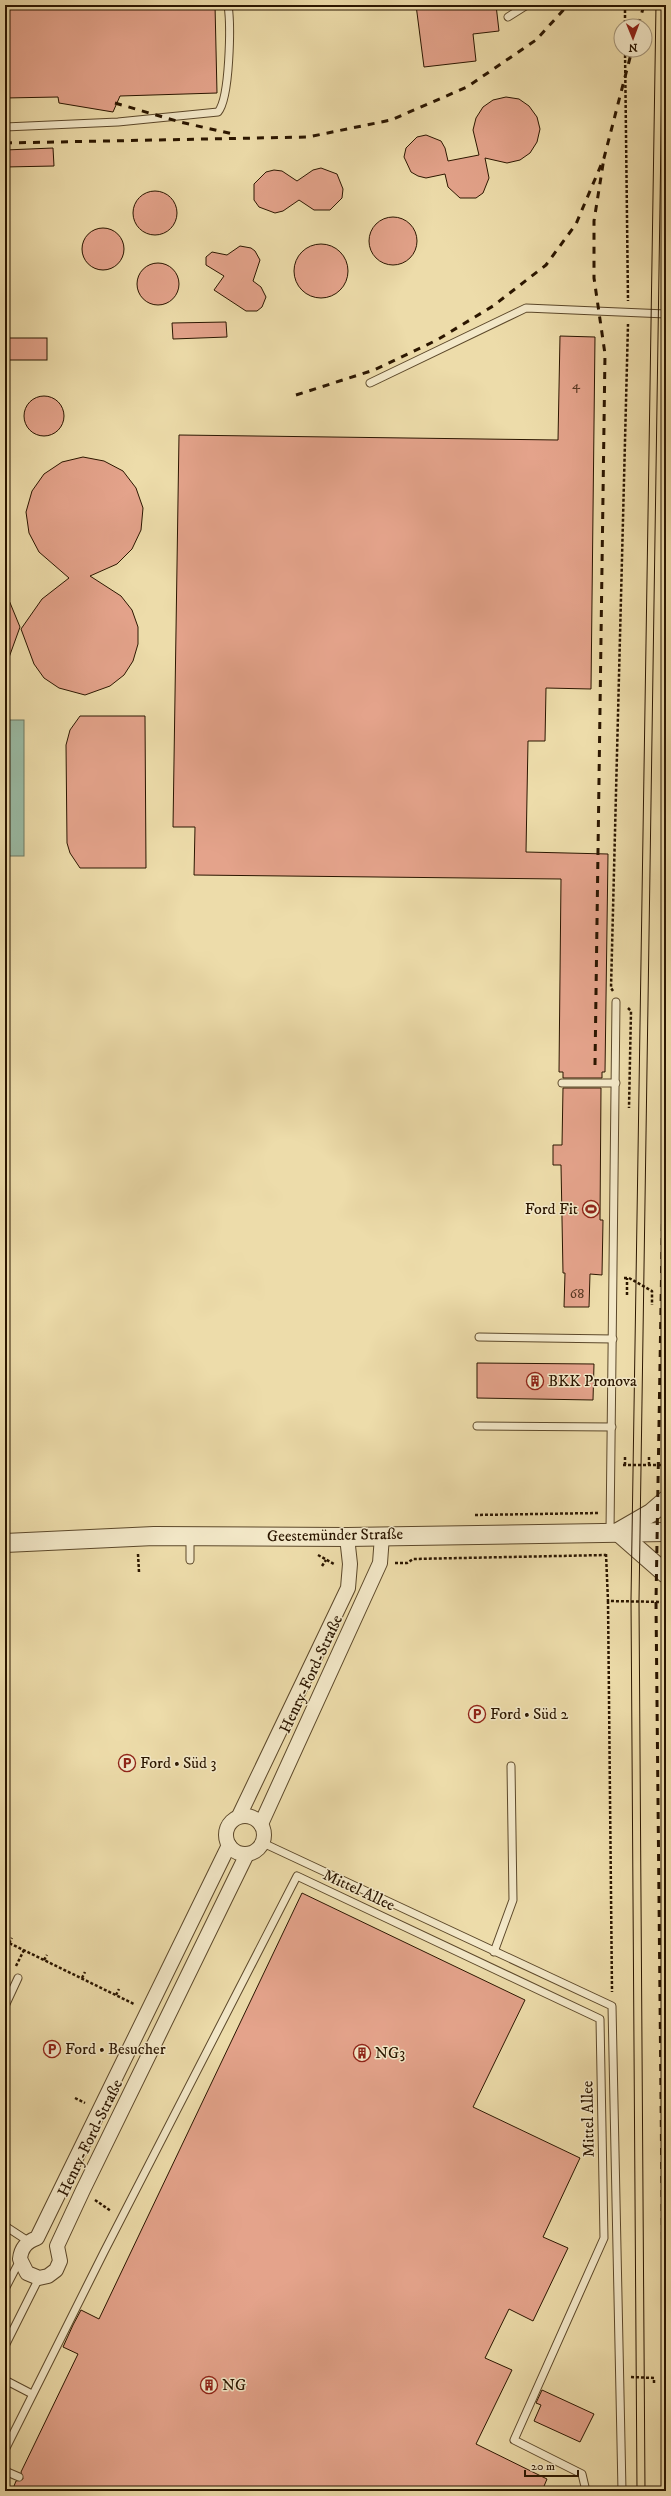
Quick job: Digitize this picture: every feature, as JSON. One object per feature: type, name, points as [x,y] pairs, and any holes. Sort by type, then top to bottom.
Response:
[{"type":"street","points":[[666,1500],[651,1513],[614,1532],[666,1574]]},
{"type":"street","name":"Geestemünder Straße","points":[[5,1543],[190,1536],[347,1537],[666,1532]]},
{"type":"street","name":"Henry-Ford-Straße","points":[[261,1824],[380,1563],[382,1536]]},
{"type":"street","name":"Henry-Ford-Straße","points":[[20,2260],[23,2247],[33,2240],[229,1845],[226,1840],[227,1828],[239,1816],[348,1588],[350,1564],[347,1537]]},
{"type":"street","points":[[239,1816],[252,1816],[261,1824],[265,1833],[263,1843]]},
{"type":"street","name":"Henry-Ford-Straße","points":[[39,2278],[48,2276],[56,2270],[60,2261],[57,2246],[83,2190],[247,1854],[256,1851],[263,1843]]},
{"type":"street","points":[[229,1845],[236,1852],[247,1854]]},
{"type":"street","points":[[20,2260],[27,2272],[39,2278]]},
{"type":"lane","points":[[5,127],[118,122],[218,112],[226,98],[230,18],[228,5]]},
{"type":"lane","points":[[508,17],[527,5]]},
{"type":"lane","points":[[370,383],[526,308],[666,314]]},
{"type":"lane","points":[[614,1532],[612,1427],[616,1002]]},
{"type":"lane","points":[[562,1083],[616,1083]]},
{"type":"lane","points":[[479,1337],[613,1339]]},
{"type":"lane","points":[[477,1426],[612,1427]]},
{"type":"lane","points":[[190,1536],[190,1560]]},
{"type":"lane","points":[[494,1952],[513,1900],[511,1766]]},
{"type":"lane","points":[[263,1843],[612,2006],[622,2491]]},
{"type":"lane","name":"Mittel Allee","points":[[121,2220],[297,1876],[600,2019],[604,2238],[514,2440],[582,2474],[586,2491]]},
{"type":"lane","points":[[5,2006],[18,1978]]},
{"type":"lane","points":[[5,2450],[121,2220]]},
{"type":"lane","points":[[5,2226],[33,2240]]},
{"type":"lane","name":"Henry-Ford-Straße","points":[[5,2289],[20,2260]]},
{"type":"lane","points":[[5,2346],[39,2278]]},
{"type":"lane","points":[[5,2380],[32,2394]]},
{"type":"lane","points":[[5,2471],[19,2477]]},
{"type":"path","points":[[625,5],[625,18]]},
{"type":"path","points":[[616,994],[611,988],[628,312],[625,58]]},
{"type":"path","points":[[626,1006],[631,1011],[628,1116]]},
{"type":"path","points":[[624,1270],[627,1295]]},
{"type":"path","points":[[622,1289],[625,1278]]},
{"type":"path","points":[[625,1278],[652,1291],[652,1305]]},
{"type":"path","points":[[625,1465],[626,1457]]},
{"type":"path","points":[[649,1457],[649,1465]]},
{"type":"path","points":[[620,1461],[621,1473]]},
{"type":"path","points":[[621,1465],[666,1465]]},
{"type":"path","points":[[606,1555],[608,1601],[612,2006]]},
{"type":"path","points":[[322,1566],[326,1560]]},
{"type":"path","points":[[608,1601],[666,1602]]},
{"type":"path","points":[[9,1943],[12,1938]]},
{"type":"path","points":[[5,1941],[124,1998]]},
{"type":"path","points":[[44,1960],[47,1955]]},
{"type":"path","points":[[82,1978],[84,1972]]},
{"type":"path","points":[[116,1995],[119,1989]]},
{"type":"path","points":[[83,2190],[121,2220]]},
{"type":"path","points":[[629,2384],[629,2377],[654,2378],[654,2382]]},
{"type":"shaded area","points":[[5,720],[24,720],[24,856],[5,856]]},
{"type":"building","points":[[5,5],[215,5],[217,93],[120,96],[113,112],[59,103],[58,97],[5,98]]},
{"type":"building","points":[[416,5],[496,5],[499,31],[473,34],[476,61],[424,67]]},
{"type":"building","points":[[506,97],[519,99],[529,106],[537,117],[540,129],[537,142],[530,153],[520,160],[507,163],[485,158],[489,178],[483,193],[476,198],[460,198],[448,187],[445,174],[426,178],[411,172],[404,157],[406,148],[417,137],[426,135],[441,141],[445,148],[448,161],[479,155],[473,130],[476,118],[483,107],[493,100]]},
{"type":"building","points":[[53,148],[54,166],[5,167],[5,150]]},
{"type":"building","points":[[321,168],[337,174],[343,189],[342,198],[330,210],[314,210],[299,200],[283,211],[275,213],[259,207],[254,200],[254,184],[266,172],[274,170],[282,171],[297,181],[313,170]]},
{"type":"building","points":[[155,191],[167,195],[173,201],[177,213],[173,225],[167,231],[155,235],[143,231],[137,225],[133,213],[137,201],[143,195]]},
{"type":"building","points":[[393,217],[402,219],[410,224],[415,232],[417,241],[415,250],[410,258],[402,263],[393,265],[384,263],[376,258],[371,250],[369,241],[371,232],[376,224],[384,219]]},
{"type":"building","points":[[99,228],[107,228],[115,231],[121,237],[124,249],[121,261],[115,267],[107,270],[99,270],[91,267],[85,261],[82,253],[82,245],[85,237],[91,231]]},
{"type":"building","points":[[316,244],[326,244],[336,248],[344,256],[348,266],[348,276],[344,286],[336,294],[326,298],[316,298],[306,294],[298,286],[294,276],[294,266],[298,256],[306,248]]},
{"type":"building","points":[[240,246],[251,248],[255,251],[260,260],[253,281],[261,287],[266,297],[262,307],[257,311],[246,311],[214,290],[224,276],[206,265],[206,257],[212,252],[227,255]]},
{"type":"building","points":[[154,263],[162,263],[170,266],[176,272],[179,284],[176,296],[170,302],[162,305],[154,305],[146,302],[140,296],[137,288],[137,280],[140,272],[146,266]]},
{"type":"building","points":[[226,322],[227,337],[173,339],[172,323]]},
{"type":"building","points":[[560,336],[595,337],[591,689],[546,688],[545,741],[528,741],[526,852],[608,854],[605,1072],[602,1072],[602,1078],[563,1078],[563,1072],[559,1072],[561,879],[194,875],[195,827],[173,827],[179,435],[558,440]]},
{"type":"building","points":[[5,338],[47,338],[47,360],[5,360]]},
{"type":"building","points":[[44,396],[52,398],[58,402],[62,408],[64,416],[62,424],[58,430],[52,434],[44,436],[36,434],[30,430],[26,424],[24,416],[26,408],[30,402],[36,398]]},
{"type":"building","points":[[83,457],[104,461],[123,471],[136,488],[143,508],[141,530],[132,549],[117,564],[90,576],[121,596],[132,610],[138,627],[138,644],[133,661],[124,675],[110,686],[85,695],[59,688],[44,678],[34,664],[21,629],[42,599],[69,578],[39,552],[29,533],[26,512],[32,491],[44,474],[62,462]]},
{"type":"building","points":[[6,593],[20,627],[7,663],[5,663]]},
{"type":"building","points":[[80,716],[145,716],[146,868],[80,868],[70,853],[67,843],[66,745],[70,730]]},
{"type":"building","points":[[563,1088],[601,1088],[600,1220],[603,1220],[602,1275],[590,1274],[589,1307],[564,1307],[565,1273],[563,1273],[561,1165],[553,1165],[553,1145],[562,1145]]},
{"type":"building","name":"BKK Pronova","points":[[477,1363],[594,1364],[593,1400],[477,1398]]},
{"type":"building","points":[[302,1893],[525,2000],[473,2107],[580,2158],[543,2237],[568,2248],[533,2321],[509,2309],[485,2358],[512,2370],[476,2444],[547,2479],[542,2491],[12,2491],[16,2481],[23,2479],[21,2472],[78,2354],[63,2347],[73,2325],[81,2310],[99,2319]]},
{"type":"building","points":[[542,2390],[594,2414],[580,2442],[534,2421],[541,2405],[536,2403]]},
{"type":"tram line","points":[[637,2491],[631,1600],[656,5]]},
{"type":"tram line","points":[[645,2491],[639,1601],[663,5]]},
{"type":"railway","points":[[5,143],[308,137],[391,120],[467,87],[536,40],[568,5]]},
{"type":"railway","points":[[640,18],[644,5]]},
{"type":"railway","points":[[296,395],[374,370],[437,340],[493,306],[546,265],[576,224],[604,158],[630,58]]},
{"type":"railway","points":[[115,103],[180,122],[233,134]]},
{"type":"railway","points":[[595,1065],[605,354],[594,278],[594,221],[604,158]]},
{"type":"railway","points":[[665,2491],[656,1602],[666,1012]]},
{"type":"place","name":"Ford Fit","points":[[591,1209]]},
{"type":"place","name":"BKK Pronova","points":[[535,1381]]},
{"type":"place","name":"Ford • Süd 2","points":[[477,1714]]},
{"type":"place","name":"Ford • Süd 3","points":[[127,1763]]},
{"type":"place","name":"Ford • Besucher","points":[[52,2049]]},
{"type":"place","name":"NG3","points":[[362,2053]]},
{"type":"place","name":"NG","points":[[209,2385]]}]
